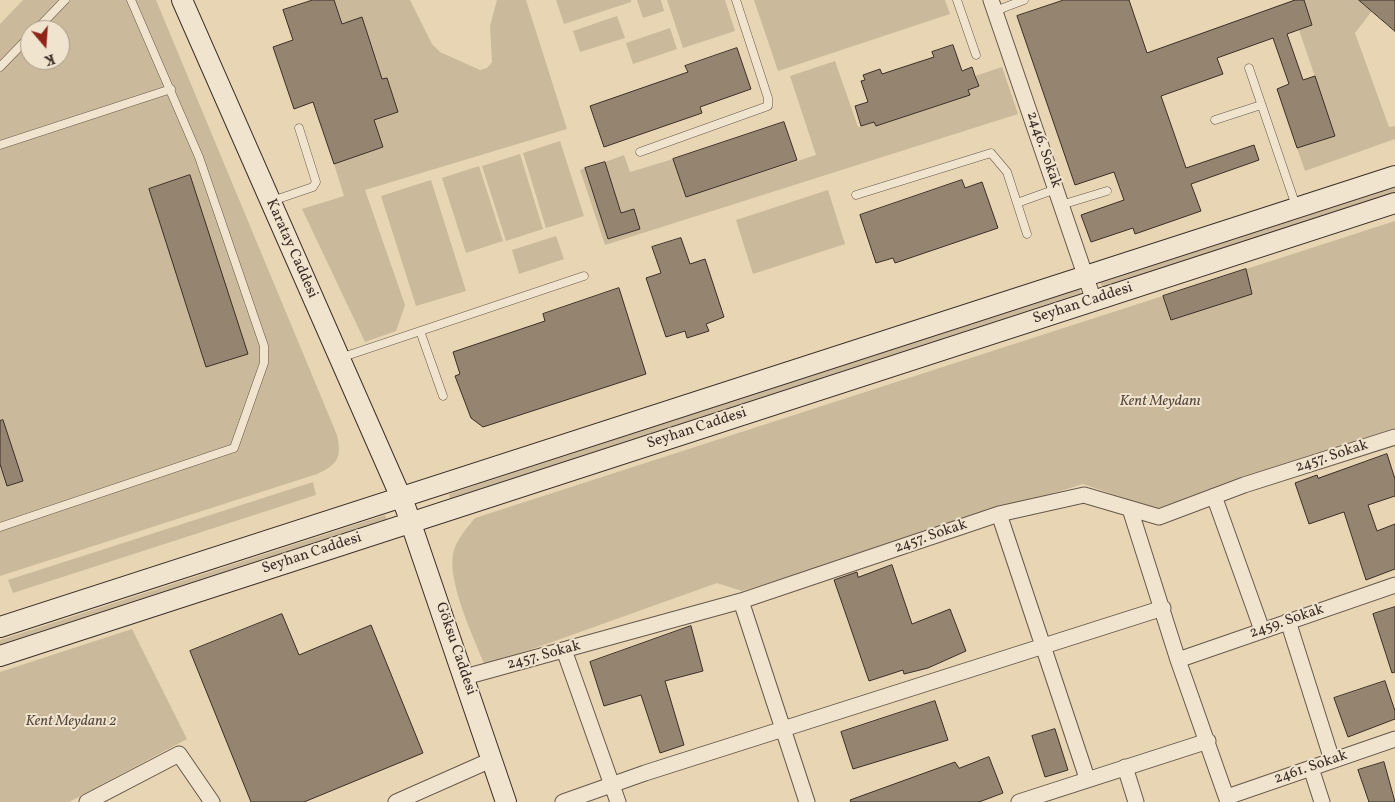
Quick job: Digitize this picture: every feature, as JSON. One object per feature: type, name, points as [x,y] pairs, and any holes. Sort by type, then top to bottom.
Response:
[{"type":"street","name":"Karatay Caddesi","points":[[184,1],[270,202],[401,497]]},
{"type":"street","name":"2446. Sokak","points":[[993,5],[1094,301]]},
{"type":"street","name":"Seyhan Caddesi","points":[[0,627],[1395,176]]},
{"type":"street","name":"Seyhan Caddesi","points":[[0,656],[1395,203]]},
{"type":"street","name":"2457. Sokak","points":[[465,677],[741,601],[998,514],[1084,495],[1159,517],[1214,496],[1395,437]]},
{"type":"street","points":[[1214,496],[1262,630]]},
{"type":"street","name":"Göksu Caddesi","points":[[401,497],[465,677],[506,802]]},
{"type":"street","points":[[1130,510],[1163,608],[1178,660],[1208,741],[1227,800]]},
{"type":"street","points":[[998,514],[1087,778]]},
{"type":"street","name":"2459. Sokak","points":[[1178,660],[1395,586]]},
{"type":"street","points":[[741,601],[807,802]]},
{"type":"street","points":[[563,802],[1163,608]]},
{"type":"street","points":[[1288,621],[1332,760]]},
{"type":"street","points":[[564,650],[618,802]]},
{"type":"street","name":"2461. Sokak","points":[[1227,800],[1332,760],[1395,739]]},
{"type":"street","points":[[1019,802],[1087,778],[1208,741]]},
{"type":"street","points":[[88,802],[180,754],[212,802]]},
{"type":"street","points":[[396,802],[491,760]]},
{"type":"street","points":[[1125,767],[1136,802]]},
{"type":"street","points":[[1311,768],[1322,802]]},
{"type":"lane","points":[[45,20],[64,0]]},
{"type":"lane","points":[[0,527],[228,452],[234,448],[238,440],[264,363],[264,346],[199,157],[131,0]]},
{"type":"lane","points":[[640,152],[768,106],[768,98],[736,0]]},
{"type":"lane","points":[[957,0],[976,55]]},
{"type":"lane","points":[[993,5],[1024,0]]},
{"type":"lane","points":[[0,67],[20,46]]},
{"type":"lane","points":[[1249,68],[1297,208]]},
{"type":"lane","points":[[0,145],[171,89]]},
{"type":"lane","points":[[1215,120],[1261,105]]},
{"type":"lane","points":[[270,202],[313,187],[316,182],[300,128]]},
{"type":"lane","points":[[856,195],[991,153],[1004,166],[1028,234]]},
{"type":"lane","points":[[1017,203],[1056,190]]},
{"type":"lane","points":[[1061,205],[1107,191]]},
{"type":"lane","points":[[340,358],[584,276]]},
{"type":"lane","points":[[420,331],[443,396]]},
{"type":"green space","points":[[23,0],[156,0],[337,435],[339,449],[337,459],[330,467],[317,474],[0,576],[0,24]]},
{"type":"green space","points":[[334,0],[410,0],[432,44],[440,52],[480,70],[487,68],[492,62],[490,26],[497,0],[526,0],[567,129],[365,190],[405,305],[396,331],[365,342],[302,209],[344,196],[334,164],[383,147],[374,120],[387,78],[382,79],[362,18],[342,24]]},
{"type":"green space","points":[[556,0],[631,0],[631,2],[564,24]]},
{"type":"green space","points":[[637,0],[661,0],[664,11],[643,18]]},
{"type":"green space","points":[[667,0],[725,0],[735,31],[683,48]]},
{"type":"green space","points":[[754,0],[945,0],[950,14],[778,71]]},
{"type":"green space","points":[[1304,0],[1359,0],[1372,11],[1355,33],[1389,127],[1395,126],[1395,139],[1305,171],[1297,148],[1335,135],[1299,30],[1312,25]]},
{"type":"green space","points":[[617,16],[625,38],[580,52],[573,31]]},
{"type":"green space","points":[[670,28],[677,49],[633,64],[626,43]]},
{"type":"green space","points":[[835,61],[858,127],[871,123],[873,117],[876,126],[969,95],[968,90],[978,86],[975,76],[1002,67],[1018,114],[605,245],[580,170],[585,168],[608,239],[640,229],[634,209],[621,213],[605,162],[624,155],[630,172],[673,159],[686,197],[816,155],[790,76]]},
{"type":"green space","points":[[560,141],[584,216],[546,228],[523,153]]},
{"type":"green space","points":[[520,154],[543,229],[506,241],[482,166]]},
{"type":"green space","points":[[479,166],[503,241],[466,253],[442,178]]},
{"type":"green space","points":[[431,180],[466,291],[416,306],[381,196]]},
{"type":"green space","points":[[1395,187],[1395,192],[1102,287],[1100,282]]},
{"type":"green space","points":[[828,190],[845,244],[753,274],[736,220]]},
{"type":"green space","name":"Kent Meydanı","points":[[1395,221],[1395,429],[1156,509],[1083,484],[742,591],[717,583],[485,666],[462,608],[453,576],[452,562],[458,541],[475,518]]},
{"type":"green space","points":[[556,236],[564,259],[519,274],[512,250]]},
{"type":"green space","points":[[1079,288],[1081,293],[450,499],[449,494]]},
{"type":"green space","points":[[313,482],[316,495],[13,593],[8,580]]},
{"type":"green space","points":[[385,515],[387,520],[0,645],[0,640]]},
{"type":"green space","name":"Kent Meydanı 2","points":[[132,629],[187,739],[69,802],[0,802],[0,672]]},
{"type":"building","points":[[313,0],[334,0],[342,24],[362,17],[382,79],[387,78],[398,112],[374,120],[383,147],[334,164],[313,102],[294,109],[273,47],[293,40],[283,10]]},
{"type":"building","points":[[1064,0],[1129,0],[1147,53],[1295,0],[1304,0],[1312,25],[1287,34],[1303,80],[1315,76],[1335,136],[1297,148],[1277,89],[1289,84],[1273,38],[1217,58],[1223,74],[1161,96],[1186,168],[1254,145],[1259,160],[1191,184],[1201,211],[1135,234],[1133,228],[1091,242],[1081,215],[1124,200],[1114,172],[1075,185],[1017,16]]},
{"type":"building","points":[[1359,0],[1395,0],[1395,31]]},
{"type":"building","points":[[953,45],[962,71],[972,67],[979,86],[968,90],[970,95],[876,126],[874,122],[861,126],[855,106],[868,102],[861,81],[865,80],[863,75],[880,69],[882,74],[934,57],[932,52]]},
{"type":"building","points":[[737,48],[751,89],[700,107],[702,113],[604,147],[590,106],[688,72],[685,66]]},
{"type":"building","points":[[784,122],[797,160],[686,197],[673,159]]},
{"type":"building","points":[[605,162],[621,213],[634,209],[640,229],[608,239],[585,168]]},
{"type":"building","points":[[190,175],[248,354],[206,367],[149,189]]},
{"type":"building","points":[[962,180],[965,188],[982,182],[998,228],[895,263],[893,258],[876,263],[860,215]]},
{"type":"building","points":[[681,238],[690,264],[705,259],[724,317],[706,324],[709,331],[687,338],[685,331],[666,337],[646,278],[661,273],[652,247]]},
{"type":"building","points":[[1246,269],[1252,294],[1171,320],[1163,296]]},
{"type":"building","points":[[619,288],[646,374],[483,427],[471,418],[455,376],[460,374],[453,352],[545,321],[543,314]]},
{"type":"building","points":[[3,420],[23,481],[7,486],[0,464],[0,421]]},
{"type":"building","points":[[1387,454],[1395,479],[1395,496],[1368,505],[1377,531],[1395,524],[1395,569],[1366,580],[1344,512],[1309,524],[1295,483],[1317,475],[1318,478]]},
{"type":"building","points":[[892,565],[912,624],[950,609],[966,651],[928,668],[904,674],[903,670],[869,681],[834,580],[857,572],[858,577]]},
{"type":"building","points":[[1395,607],[1395,672],[1392,673],[1373,614]]},
{"type":"building","points":[[282,614],[299,655],[371,625],[423,753],[304,802],[251,802],[190,651]]},
{"type":"building","points":[[691,626],[703,671],[665,681],[684,745],[660,753],[641,695],[604,706],[590,662]]},
{"type":"building","points":[[1385,681],[1395,711],[1395,719],[1348,737],[1334,698]]},
{"type":"building","points":[[935,701],[948,740],[853,769],[841,732]]},
{"type":"building","points":[[1055,729],[1068,770],[1045,777],[1032,736]]},
{"type":"building","points":[[989,757],[1003,793],[979,802],[851,802],[850,800],[955,762],[959,768]]},
{"type":"building","points":[[1384,762],[1395,802],[1369,802],[1358,770]]}]
